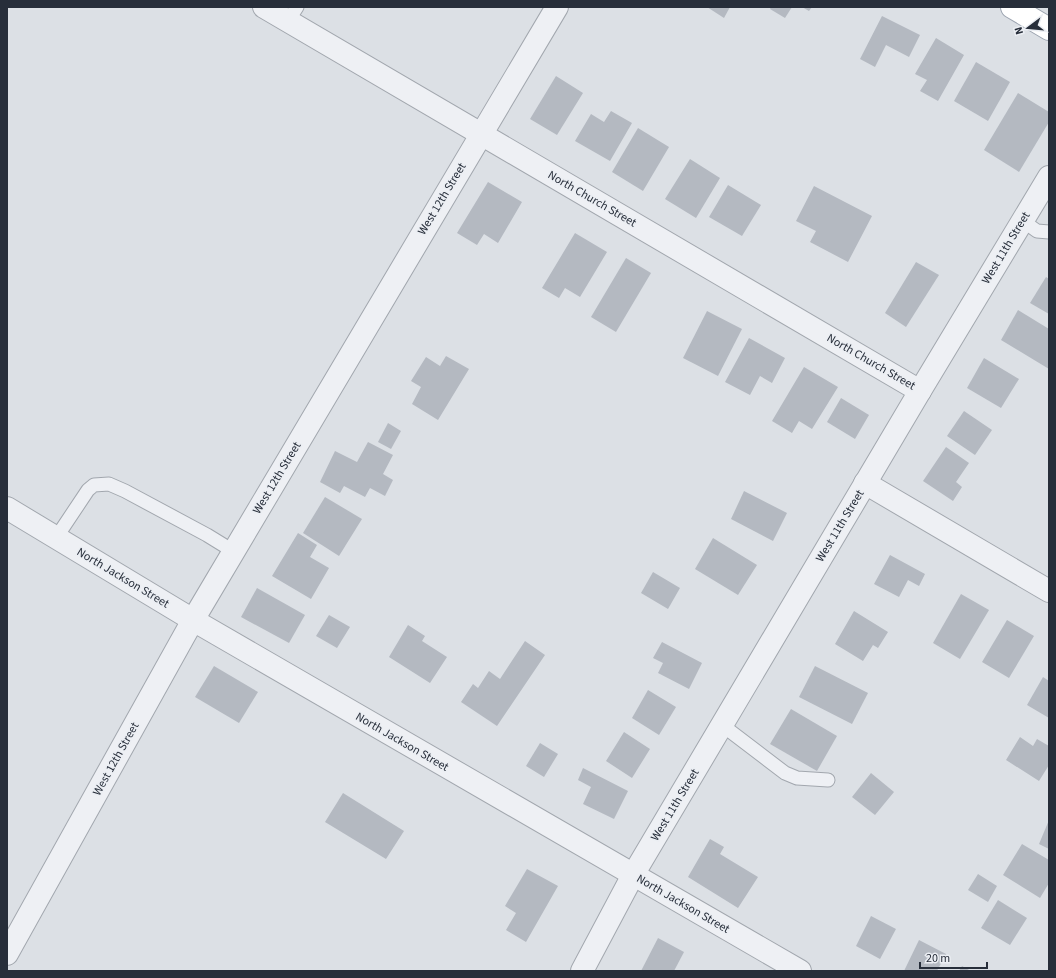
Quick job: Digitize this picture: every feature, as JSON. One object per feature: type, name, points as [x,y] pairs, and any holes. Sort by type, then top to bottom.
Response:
[{"type":"main road","points":[[1012,7],[1049,29]]},
{"type":"street","name":"North Church Street","points":[[264,7],[293,14],[481,134],[920,391]]},
{"type":"street","name":"West 12th Street","points":[[7,954],[193,620],[557,7]]},
{"type":"street","name":"West 11th Street","points":[[582,971],[633,875],[920,391],[1049,178]]},
{"type":"street","points":[[865,484],[1049,591]]},
{"type":"street","name":"North Jackson Street","points":[[7,508],[193,620],[800,971]]},
{"type":"lane","points":[[1023,221],[1037,231],[1049,232]]},
{"type":"lane","points":[[56,538],[88,490],[94,484],[109,484],[125,491],[234,551]]},
{"type":"lane","points":[[722,725],[785,772],[797,778],[828,780]]},
{"type":"building","points":[[707,7],[730,7],[724,18]]},
{"type":"building","points":[[771,7],[792,7],[785,18],[770,9]]},
{"type":"building","points":[[802,7],[812,7],[809,11]]},
{"type":"building","points":[[882,16],[920,35],[909,57],[886,45],[875,67],[860,59]]},
{"type":"building","points":[[936,38],[964,55],[938,101],[920,91],[927,80],[915,74]]},
{"type":"building","points":[[976,62],[1010,82],[988,121],[954,101]]},
{"type":"building","points":[[556,76],[583,93],[557,135],[530,119]]},
{"type":"building","points":[[1018,93],[1049,112],[1049,122],[1019,172],[984,150]]},
{"type":"building","points":[[611,111],[632,123],[610,161],[575,141],[591,114],[604,122]]},
{"type":"building","points":[[638,128],[669,147],[643,191],[612,172]]},
{"type":"building","points":[[690,159],[720,178],[696,218],[665,199]]},
{"type":"building","points":[[488,182],[522,202],[498,243],[484,234],[477,245],[457,233]]},
{"type":"building","points":[[728,185],[761,205],[742,236],[709,217]]},
{"type":"building","points":[[814,186],[872,216],[848,262],[810,242],[816,231],[796,221]]},
{"type":"building","points":[[575,233],[607,252],[580,297],[565,288],[559,298],[542,288]]},
{"type":"building","points":[[626,258],[651,273],[616,332],[591,317]]},
{"type":"building","points":[[916,262],[939,275],[906,327],[885,313]]},
{"type":"building","points":[[1046,277],[1049,279],[1049,314],[1030,303]]},
{"type":"building","points":[[1018,310],[1049,329],[1049,369],[1001,340]]},
{"type":"building","points":[[707,311],[742,329],[718,376],[683,358]]},
{"type":"building","points":[[749,338],[785,358],[772,383],[760,376],[750,395],[725,382]]},
{"type":"building","points":[[446,356],[469,369],[438,420],[412,404],[421,387],[411,381],[426,357],[440,366]]},
{"type":"building","points":[[984,358],[1019,379],[1001,408],[967,388]]},
{"type":"building","points":[[804,367],[838,387],[812,429],[799,421],[792,433],[772,421]]},
{"type":"building","points":[[841,398],[869,415],[855,439],[827,422]]},
{"type":"building","points":[[964,411],[992,430],[975,455],[947,436]]},
{"type":"building","points":[[388,423],[401,431],[391,449],[378,442]]},
{"type":"building","points":[[368,442],[393,455],[383,474],[393,480],[385,496],[370,488],[365,497],[344,486],[340,493],[320,482],[335,451],[357,462]]},
{"type":"building","points":[[946,447],[969,463],[956,482],[962,487],[953,501],[923,481]]},
{"type":"building","points":[[744,491],[787,513],[773,541],[731,519]]},
{"type":"building","points":[[325,497],[362,519],[339,556],[303,533]]},
{"type":"building","points":[[298,533],[317,545],[310,557],[329,568],[311,599],[272,576]]},
{"type":"building","points":[[713,538],[757,565],[738,595],[695,569]]},
{"type":"building","points":[[890,555],[925,574],[919,586],[908,580],[899,597],[874,584]]},
{"type":"building","points":[[653,572],[680,588],[668,609],[641,593]]},
{"type":"building","points":[[257,588],[305,615],[289,643],[241,617]]},
{"type":"building","points":[[961,594],[989,610],[960,659],[933,643]]},
{"type":"building","points":[[854,611],[888,632],[878,648],[873,645],[863,661],[835,644]]},
{"type":"building","points":[[329,615],[350,627],[337,648],[316,636]]},
{"type":"building","points":[[1007,620],[1034,636],[1009,678],[982,662]]},
{"type":"building","points":[[408,625],[425,636],[422,641],[447,657],[430,683],[389,657]]},
{"type":"building","points":[[525,641],[545,655],[497,726],[461,702],[473,684],[478,688],[489,671],[500,679]]},
{"type":"building","points":[[662,642],[702,663],[689,689],[658,673],[663,663],[653,658]]},
{"type":"building","points":[[214,666],[258,692],[239,723],[195,697]]},
{"type":"building","points":[[815,666],[868,693],[852,724],[799,697]]},
{"type":"building","points":[[1043,677],[1049,681],[1049,718],[1027,705]]},
{"type":"building","points":[[648,690],[676,707],[659,735],[632,718]]},
{"type":"building","points":[[791,709],[837,736],[817,771],[770,744]]},
{"type":"building","points":[[624,732],[650,749],[632,778],[606,761]]},
{"type":"building","points":[[1020,737],[1033,746],[1037,739],[1049,746],[1049,765],[1039,781],[1006,760]]},
{"type":"building","points":[[540,743],[558,754],[544,777],[526,766]]},
{"type":"building","points":[[583,768],[628,791],[614,819],[583,804],[591,787],[578,780]]},
{"type":"building","points":[[871,773],[894,792],[875,815],[852,797]]},
{"type":"building","points":[[343,793],[404,831],[386,859],[325,822]]},
{"type":"building","points":[[1049,820],[1049,849],[1039,844]]},
{"type":"building","points":[[710,839],[724,847],[720,854],[758,877],[738,908],[688,877]]},
{"type":"building","points":[[1022,844],[1049,860],[1049,883],[1040,898],[1003,875]]},
{"type":"building","points":[[527,869],[558,886],[526,942],[506,930],[516,913],[505,906]]},
{"type":"building","points":[[978,874],[997,886],[988,902],[968,890]]},
{"type":"building","points":[[998,900],[1027,918],[1010,945],[981,928]]},
{"type":"building","points":[[871,916],[896,929],[880,959],[856,946]]},
{"type":"building","points":[[658,938],[684,952],[674,971],[641,971]]},
{"type":"building","points":[[919,940],[946,954],[937,971],[904,971]]},
{"type":"building","points":[[962,966],[971,971],[959,971]]}]
